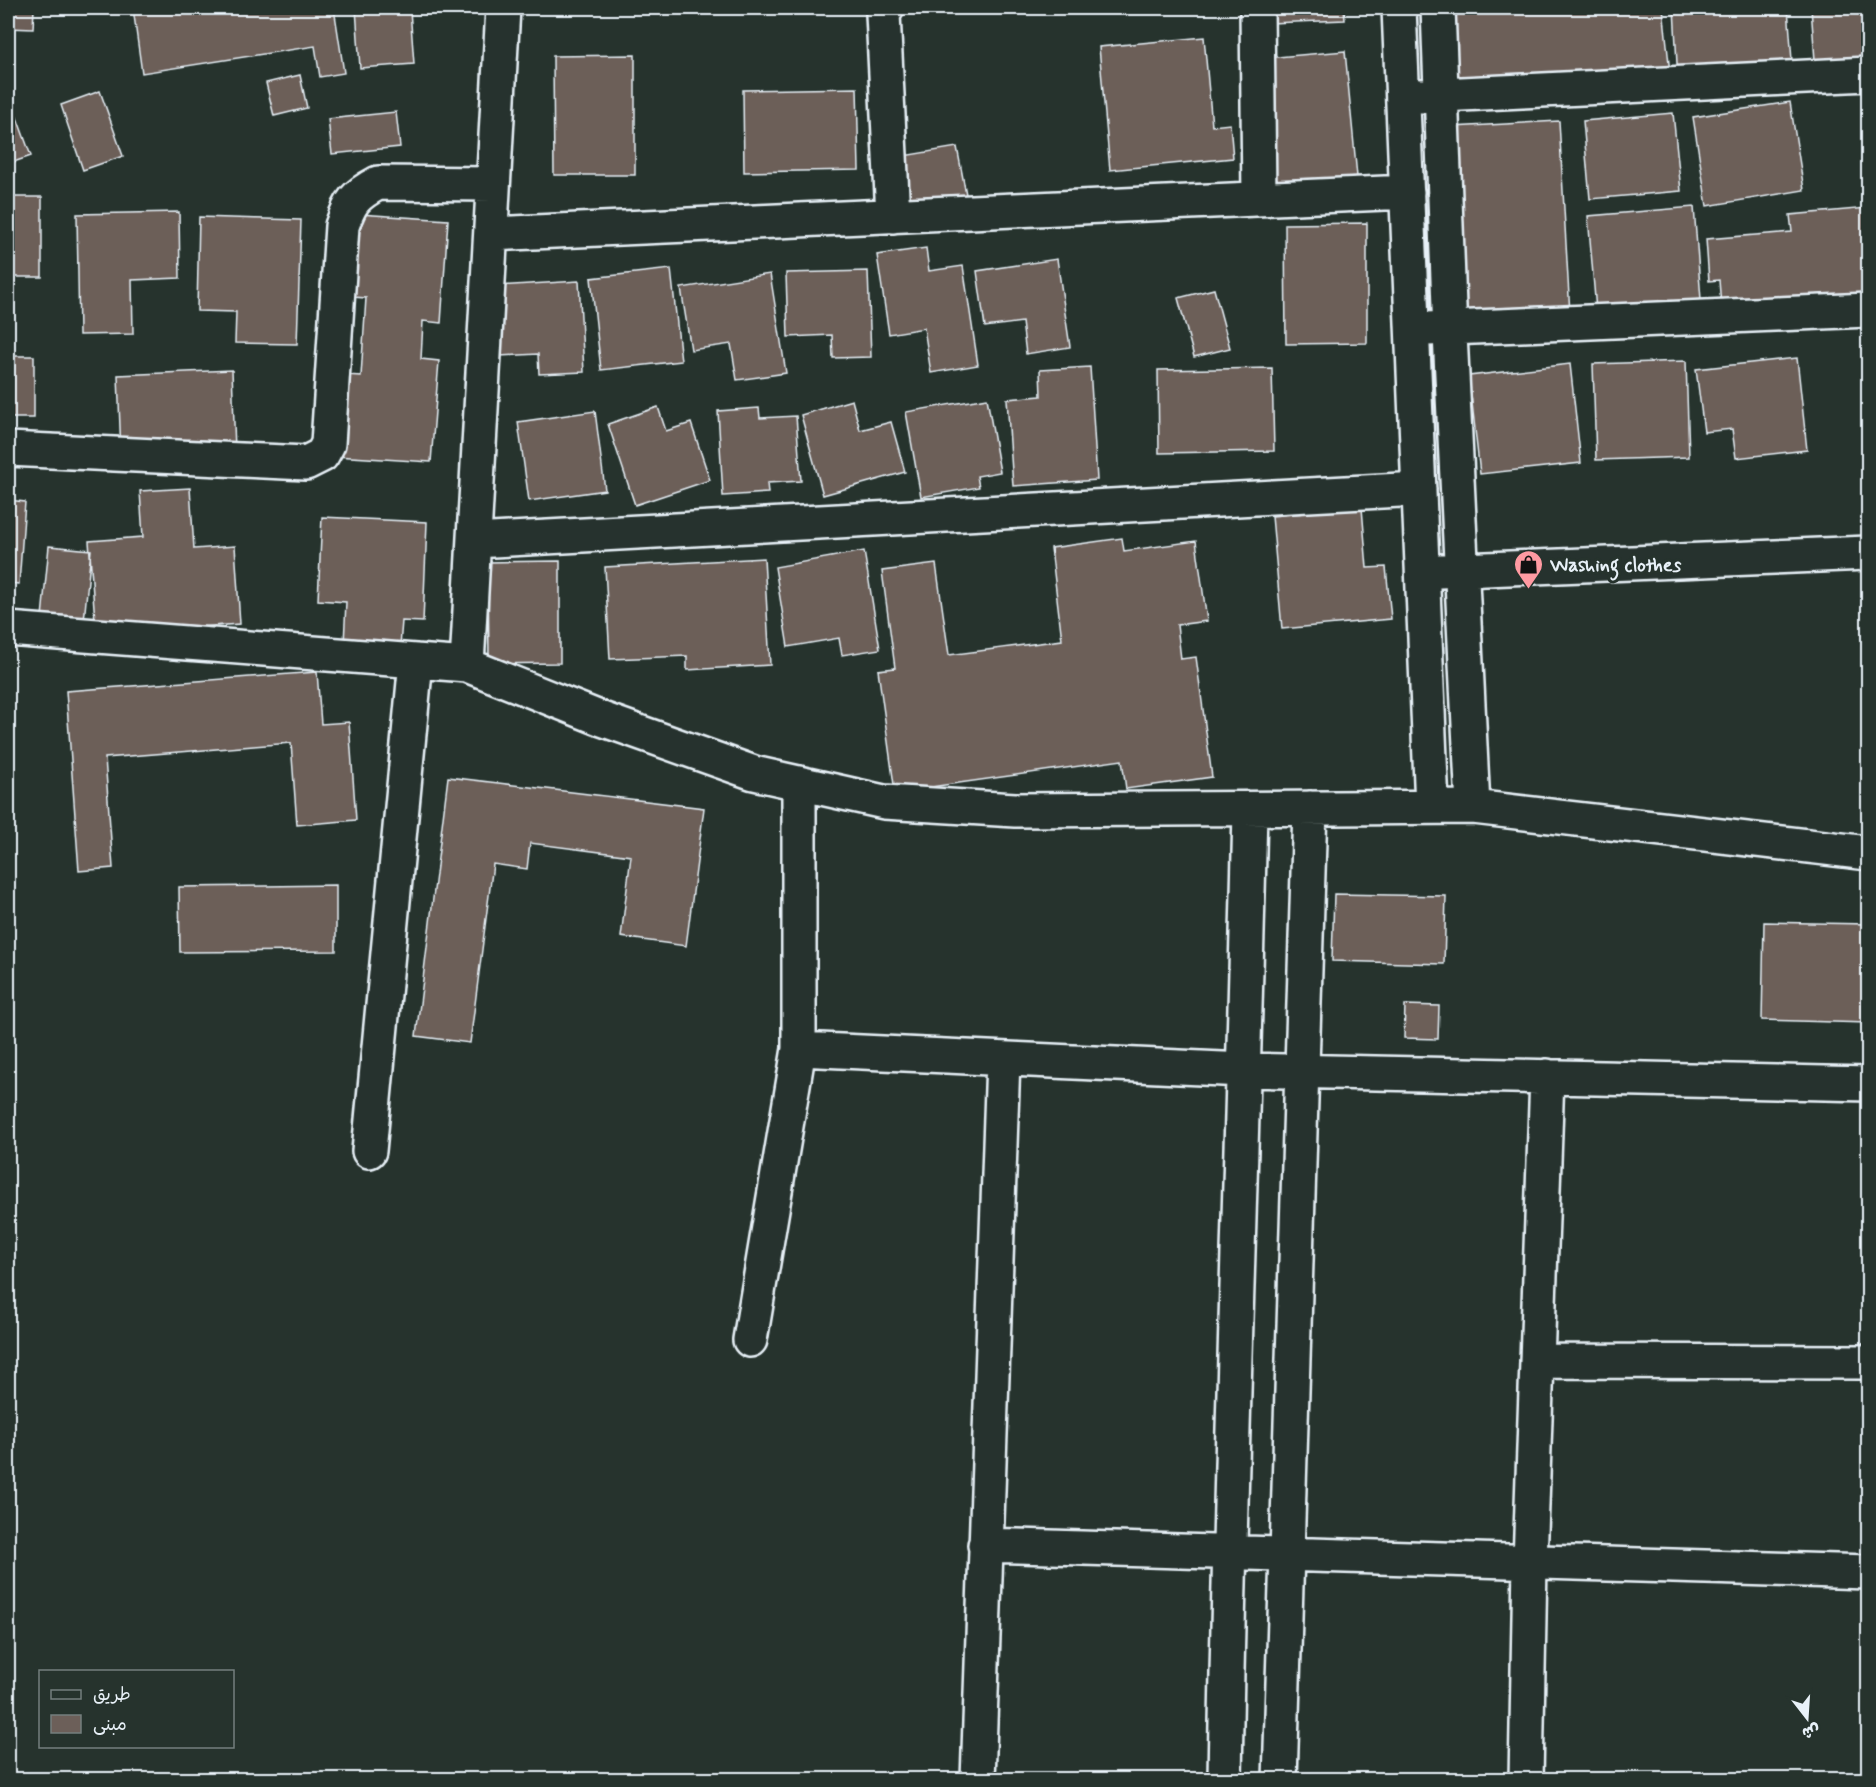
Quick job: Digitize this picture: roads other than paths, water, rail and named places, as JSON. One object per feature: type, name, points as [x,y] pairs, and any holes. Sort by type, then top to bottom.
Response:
[{"type":"street","points":[[467,665],[503,8]]},
{"type":"street","points":[[887,8],[883,14],[892,216]]},
{"type":"street","points":[[1257,8],[1259,199]]},
{"type":"street","points":[[1399,8],[1432,807]]},
{"type":"street","points":[[1438,8],[1450,328],[1473,807]]},
{"type":"street","points":[[1403,97],[1869,74]]},
{"type":"street","points":[[8,449],[306,463],[314,459],[322,454],[328,444],[342,226],[349,206],[362,192],[378,183],[494,184]]},
{"type":"street","points":[[490,234],[1407,192]]},
{"type":"street","points":[[1413,329],[1869,310]]},
{"type":"street","points":[[474,541],[1419,489]]},
{"type":"street","points":[[1422,572],[1869,553]]},
{"type":"street","points":[[8,629],[467,665],[612,723],[754,772],[884,802],[1016,810],[1473,807],[1869,853]]},
{"type":"street","points":[[369,1150],[416,661]]},
{"type":"street","points":[[750,1340],[799,1049],[799,783]]},
{"type":"street","points":[[1280,1779],[1310,808]]},
{"type":"street","points":[[1225,1779],[1228,1552],[1250,809]]},
{"type":"street","points":[[799,1049],[1244,1070],[1869,1084]]},
{"type":"street","points":[[978,1779],[1003,1059]]},
{"type":"street","points":[[1526,1779],[1530,1562],[1547,1076]]},
{"type":"street","points":[[1537,1361],[1869,1362]]},
{"type":"street","points":[[985,1545],[1869,1572]]},
{"type":"place","name":"Washing clothes","points":[[1529,590]]}]
